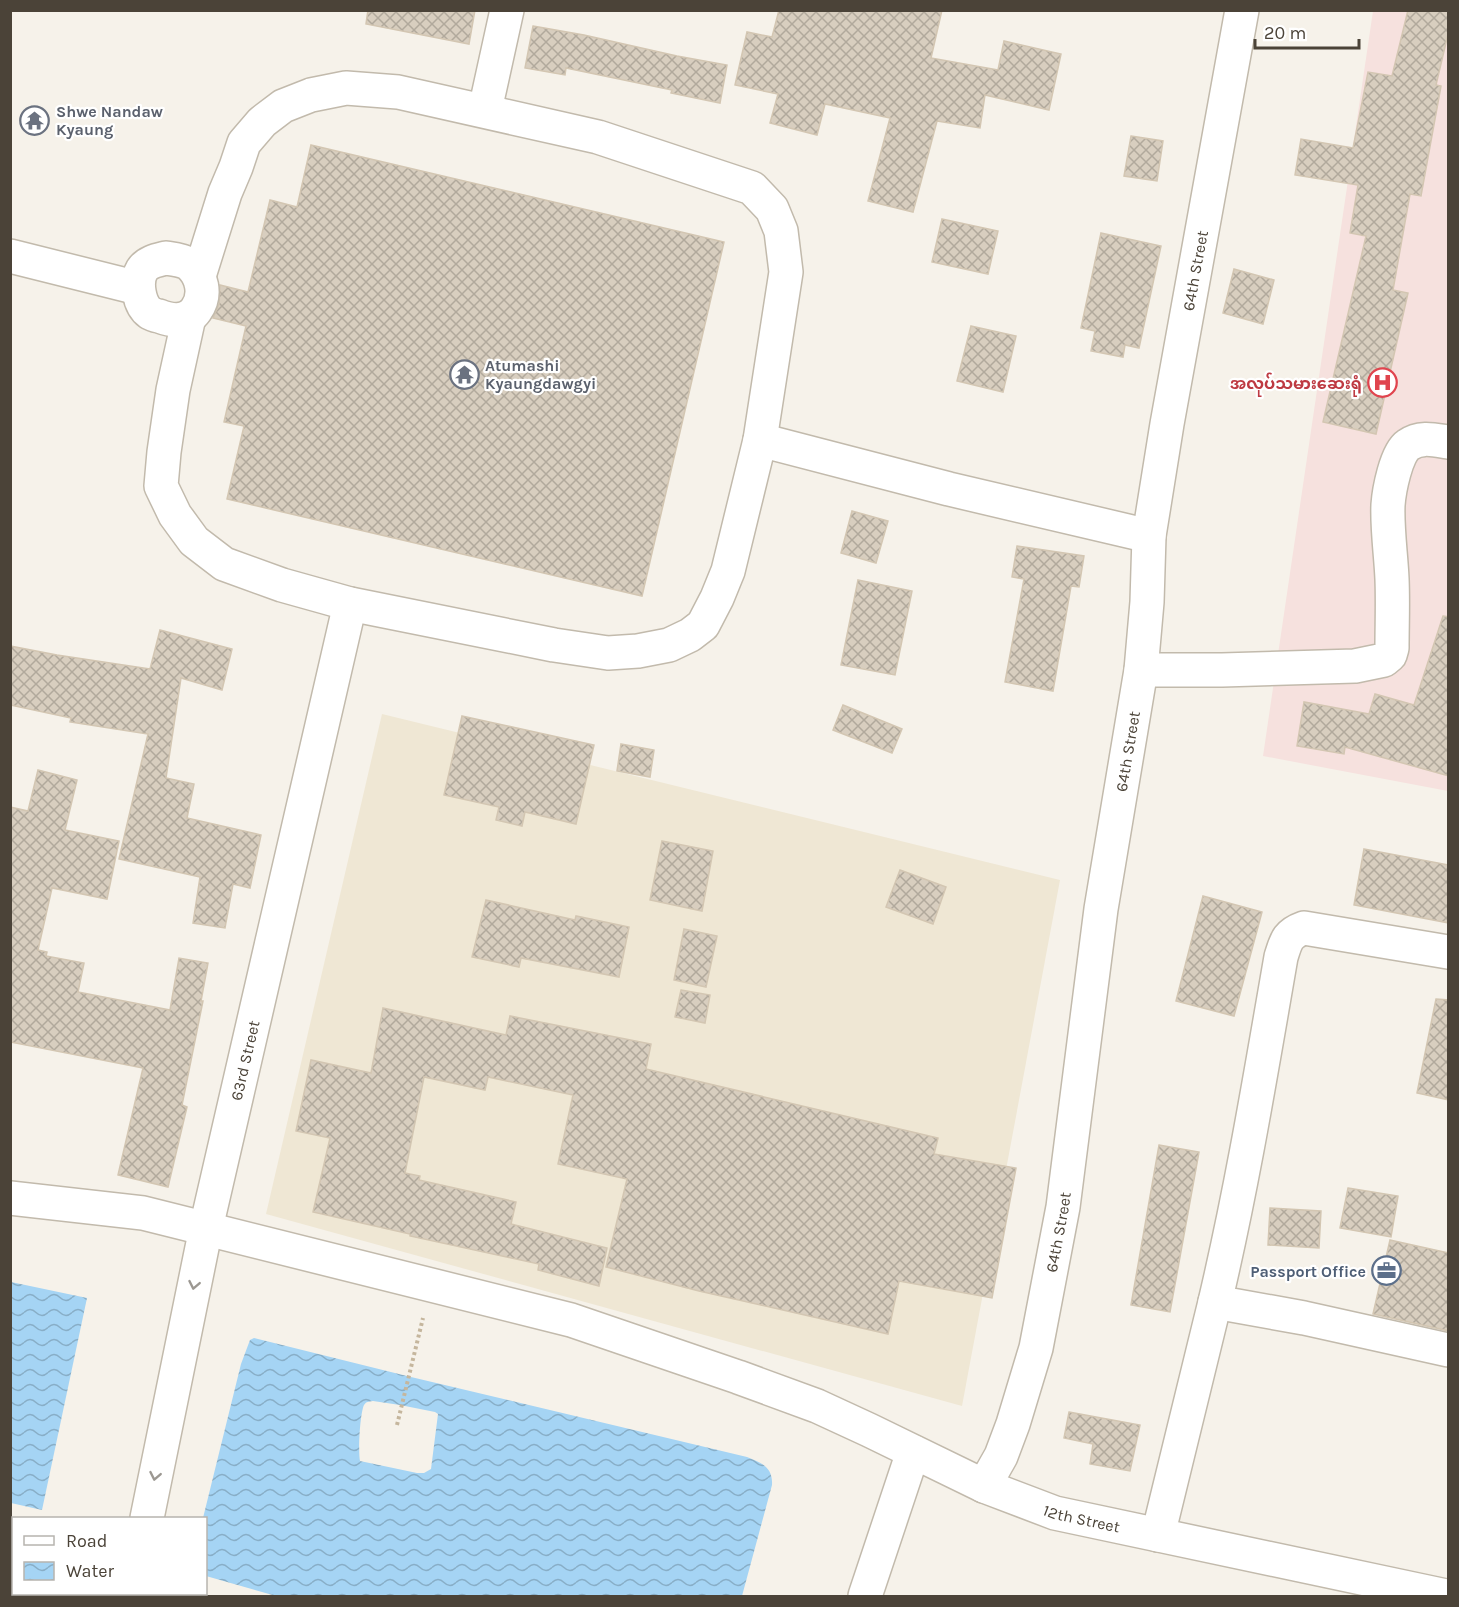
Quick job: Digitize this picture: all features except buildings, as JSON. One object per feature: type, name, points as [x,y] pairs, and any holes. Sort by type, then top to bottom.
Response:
[{"type":"street","points":[[485,110],[507,10]]},
{"type":"street","name":"64th Street","points":[[984,1486],[1001,1456],[1013,1424],[1039,1336],[1063,1207],[1101,909],[1141,670],[1147,602],[1149,536],[1242,10]]},
{"type":"street","points":[[189,317],[173,390],[161,486],[175,515],[194,541],[224,564],[282,585],[350,604],[554,645],[608,653],[638,651],[669,645],[690,635],[703,625],[728,571],[760,440],[786,272],[781,231],[772,209],[752,188],[598,137],[398,92],[346,88],[312,95],[283,106],[262,122],[244,143],[199,276]]},
{"type":"street","points":[[10,256],[138,288]]},
{"type":"street","points":[[166,258],[187,262],[199,276],[202,296],[197,309],[189,317],[175,322],[151,314],[142,303],[138,288],[141,271],[150,263],[166,258]]},
{"type":"street","points":[[1141,670],[1355,666],[1384,660],[1390,655],[1392,648],[1392,581],[1388,505],[1394,475],[1403,450],[1409,444],[1428,439],[1449,442]]},
{"type":"street","points":[[760,440],[950,489],[1149,536]]},
{"type":"street","name":"63rd Street","points":[[147,1517],[206,1228],[350,604]]},
{"type":"street","points":[[1158,1535],[1224,1266],[1281,957],[1287,938],[1295,931],[1304,928],[1449,952]]},
{"type":"street","name":"12th Street","points":[[10,1198],[143,1213],[571,1320],[817,1406],[984,1486],[1055,1513],[1446,1596]]},
{"type":"street","points":[[1215,1302],[1304,1318],[1449,1350]]},
{"type":"street","points":[[865,1596],[913,1452]]},
{"type":"path","points":[[397,1425],[431,1286]]},
{"type":"shaded area","name":"အလုပ်သမားဆေးရုံ","points":[[1373,11],[1448,11],[1448,791],[1263,756]]},
{"type":"shaded area","points":[[382,714],[1060,880],[962,1406],[266,1214]]},
{"type":"water","points":[[11,1282],[87,1298],[42,1510],[11,1503]]},
{"type":"water","points":[[254,1338],[757,1461],[766,1466],[771,1474],[772,1485],[742,1596],[276,1596],[207,1576],[207,1517],[203,1517],[241,1364],[250,1340]],"holes":[[[373,1401],[438,1414],[431,1469],[424,1473],[417,1473],[360,1461],[361,1416],[367,1402]]]},
{"type":"place","name":"Shwe Nandaw Kyaung","points":[[35,120]]},
{"type":"place","name":"Atumashi Kyaungdawgyi","points":[[464,374]]},
{"type":"place","name":"အလုပ်သမားဆေးရုံ","points":[[1383,383]]},
{"type":"place","name":"Passport Office","points":[[1387,1271]]}]
